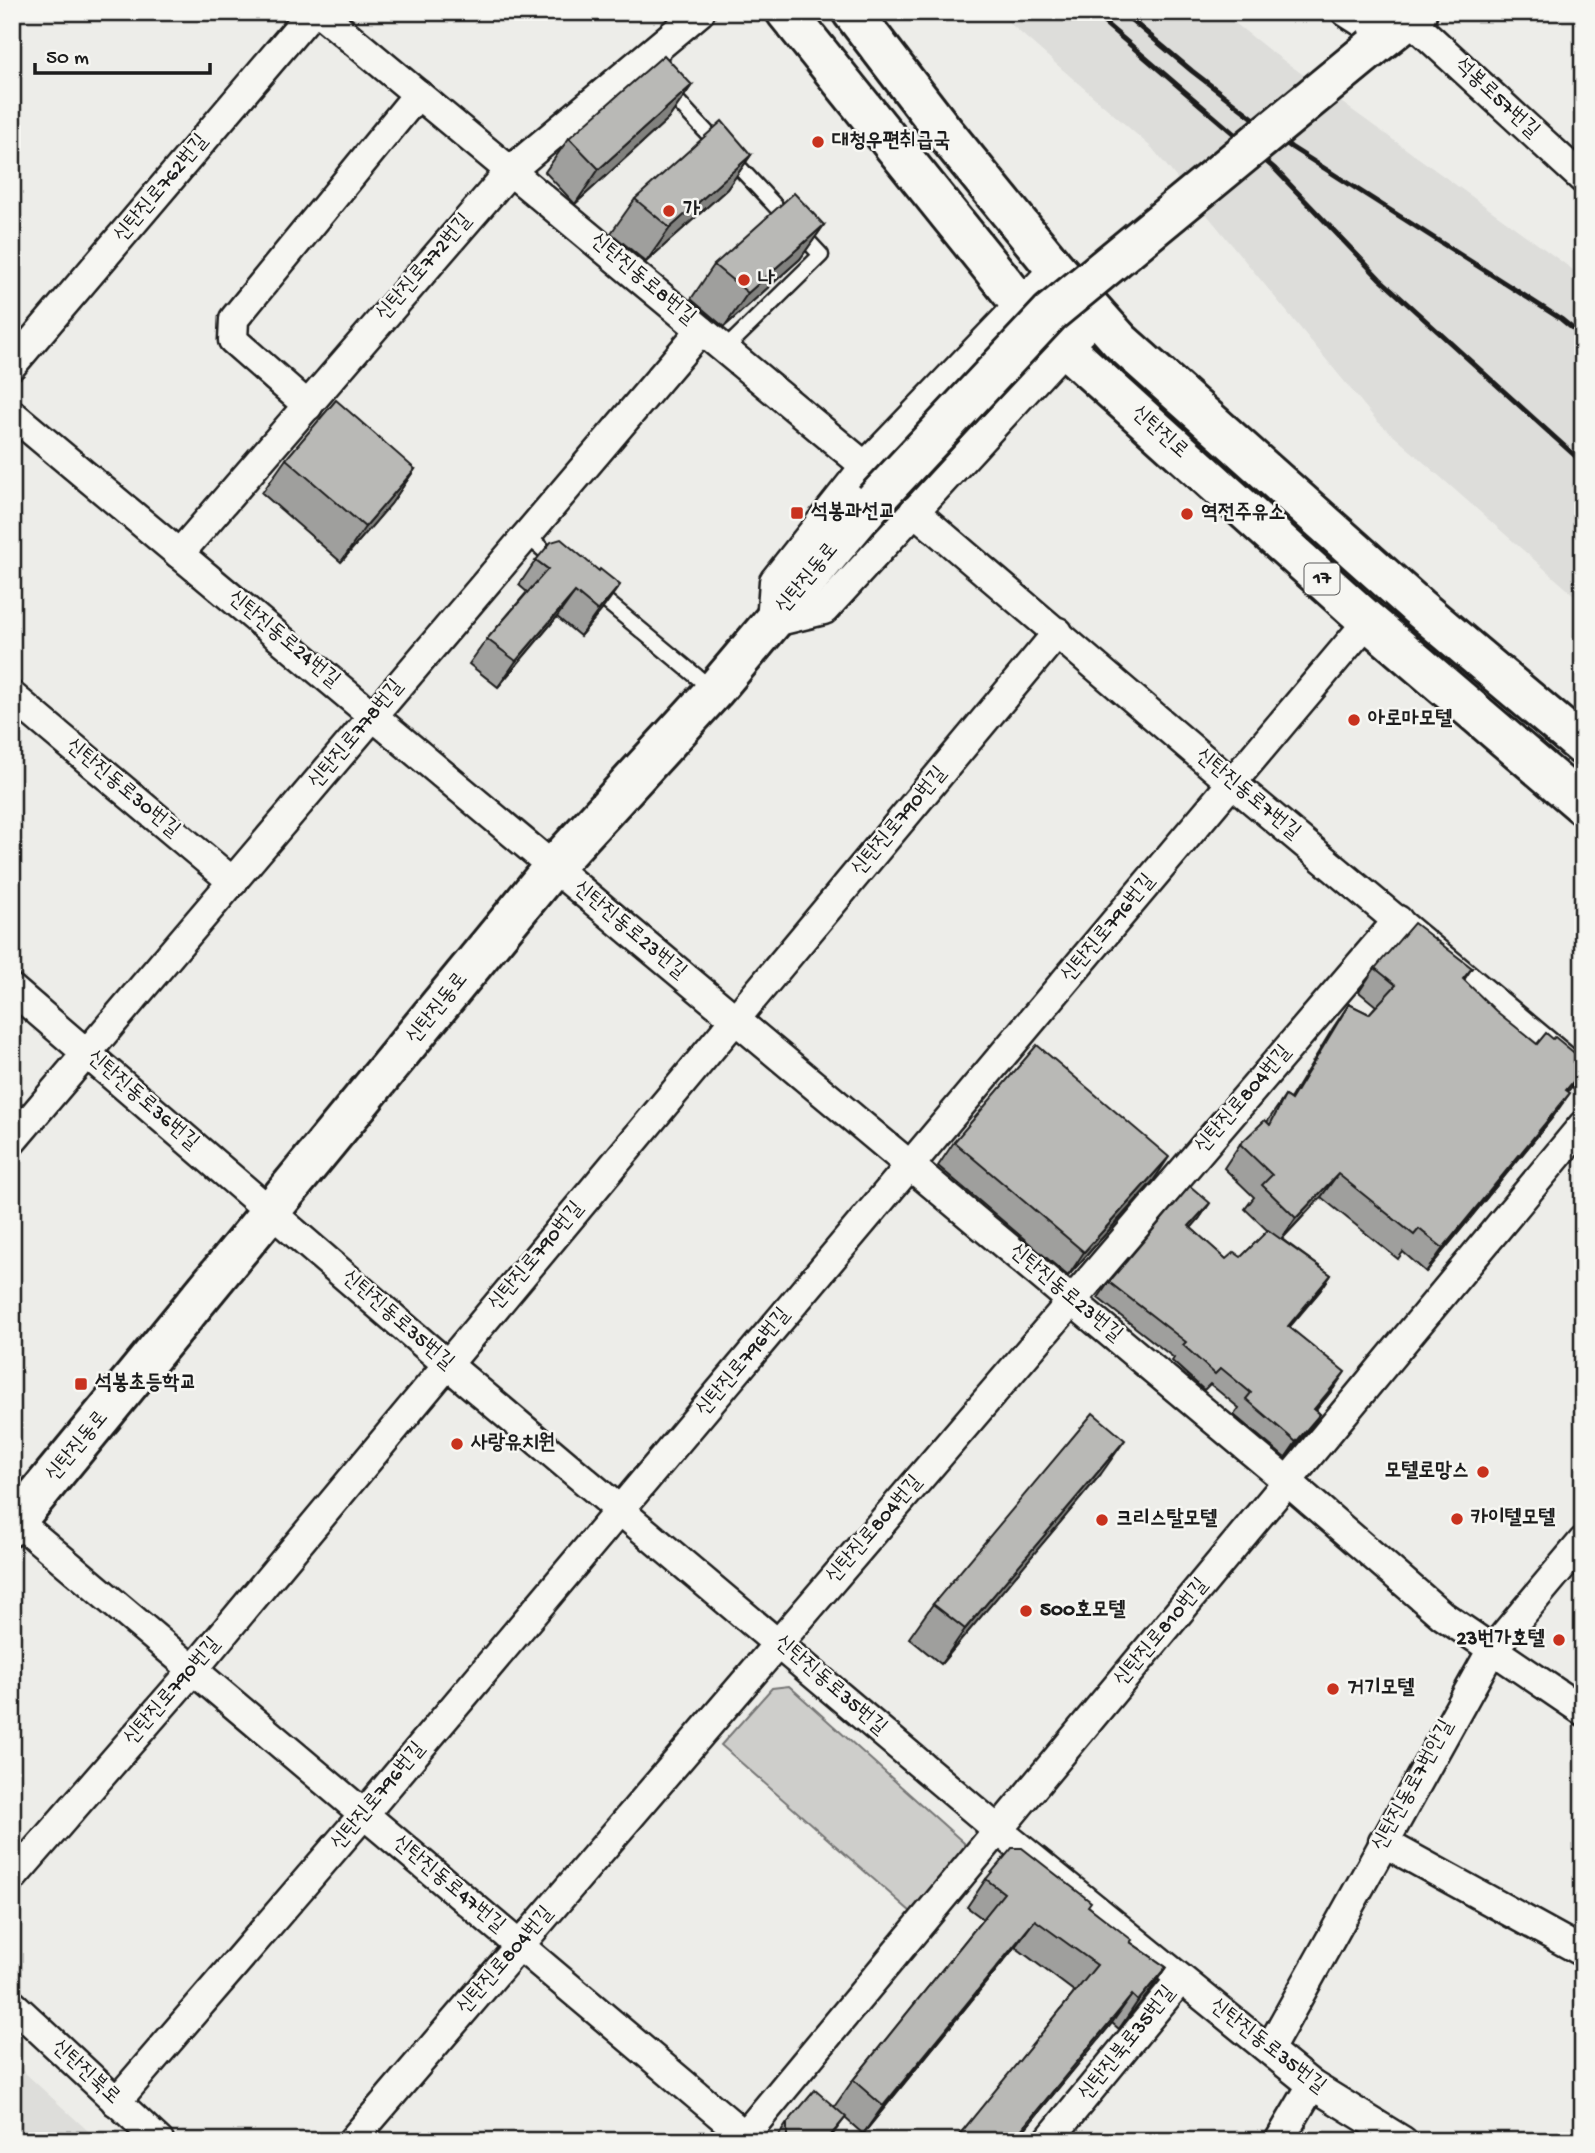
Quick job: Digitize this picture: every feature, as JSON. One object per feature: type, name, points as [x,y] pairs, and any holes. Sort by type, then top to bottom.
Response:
[{"type":"main road","name":"신탄진로","points":[[786,12],[1020,303],[1065,348],[1368,621],[1583,805]]},
{"type":"main road","name":"신탄진로","points":[[852,12],[923,106],[1055,268],[1120,341],[1408,598],[1583,746]]},
{"type":"main road","name":"신탄진동로","points":[[14,1521],[272,1213],[554,867],[714,691],[771,623],[870,483],[1050,313],[1396,29]]},
{"type":"main road","points":[[838,76],[864,86],[880,97],[903,124],[915,128],[922,122],[923,106]]},
{"type":"street","name":"신탄진로762번길","points":[[12,365],[312,12]]},
{"type":"street","name":"신탄진동로8번길","points":[[319,12],[725,349],[870,483]]},
{"type":"street","name":"신탄진로772번길","points":[[179,554],[510,171],[649,71],[700,12]]},
{"type":"street","name":"석봉로57번길","points":[[1346,12],[1396,29],[1583,179]]},
{"type":"street","points":[[308,405],[233,340],[234,319],[418,94]]},
{"type":"street","points":[[870,483],[1020,303],[1055,268]]},
{"type":"street","points":[[771,623],[824,610],[1065,348],[1098,316]]},
{"type":"street","name":"신탄진로778번길","points":[[12,1141],[701,330]]},
{"type":"street","name":"신탄진동로24번길","points":[[12,414],[554,867]]},
{"type":"street","name":"신탄진동로7번길","points":[[914,511],[1231,783],[1583,1076]]},
{"type":"street","name":"신탄진로796번길","points":[[116,2102],[364,1815],[1368,621]]},
{"type":"street","name":"신탄진로790번길","points":[[12,1878],[193,1670],[1058,632]]},
{"type":"street","name":"신탄진동로30번길","points":[[12,696],[233,882]]},
{"type":"street","name":"신탄진동로23번길","points":[[554,867],[1287,1481],[1442,1615],[1583,1712]]},
{"type":"street","name":"신탄진로804번길","points":[[352,2141],[1398,920]]},
{"type":"street","name":"신탄진동로36번길","points":[[12,989],[272,1213]]},
{"type":"street","name":"신탄진로810번길","points":[[745,2139],[1583,1125]]},
{"type":"street","name":"신탄진동로35번길","points":[[272,1213],[998,1830],[1180,1980],[1269,2048],[1311,2085],[1403,2141]]},
{"type":"street","name":"신탄진동로47번길","points":[[14,1521],[519,1945],[745,2139]]},
{"type":"street","name":"신탄진동로7번안길","points":[[1269,2048],[1491,1651],[1583,1541]]},
{"type":"street","points":[[1383,1842],[1583,1952]]},
{"type":"street","name":"신탄진북로35번길","points":[[1048,2141],[1180,1980]]},
{"type":"street","name":"신탄진북로","points":[[12,2004],[159,2141]]},
{"type":"street","points":[[1279,2141],[1311,2085]]},
{"type":"lane","points":[[649,71],[821,255],[725,349]]},
{"type":"lane","points":[[527,536],[714,691]]},
{"type":"shaded area","points":[[997,12],[1221,12],[1269,50],[1583,277],[1583,603],[1377,421],[1152,148]]},
{"type":"shaded area","points":[[789,1686],[964,1843],[965,1863],[919,1919],[721,1745],[772,1688]]},
{"type":"shaded area","points":[[12,2061],[99,2141],[12,2141]]},
{"type":"building","points":[[664,55],[692,85],[599,169],[569,138]]},
{"type":"building","points":[[722,121],[751,155],[670,228],[635,199]]},
{"type":"building","points":[[794,193],[824,225],[748,293],[714,265]]},
{"type":"building","points":[[336,400],[415,469],[365,527],[286,459]]},
{"type":"building","points":[[561,539],[620,585],[598,611],[575,592],[516,661],[487,639],[548,569],[536,560],[551,542]]},
{"type":"building","points":[[1414,923],[1472,968],[1463,979],[1496,1011],[1537,1044],[1546,1033],[1583,1060],[1583,1070],[1566,1090],[1570,1093],[1443,1248],[1419,1229],[1414,1235],[1338,1174],[1296,1218],[1262,1185],[1272,1175],[1240,1144],[1265,1120],[1270,1125],[1285,1096],[1291,1100],[1349,1004],[1369,1014],[1396,985],[1375,968]]},
{"type":"building","points":[[1037,1045],[1169,1157],[1084,1252],[954,1142]]},
{"type":"building","points":[[1190,1186],[1210,1203],[1189,1226],[1226,1259],[1234,1252],[1241,1257],[1268,1230],[1331,1275],[1288,1326],[1345,1372],[1314,1409],[1320,1414],[1296,1442],[1246,1399],[1251,1393],[1221,1368],[1215,1374],[1183,1345],[1186,1342],[1109,1282]]},
{"type":"building","points":[[1093,1413],[1125,1440],[965,1629],[933,1604]]},
{"type":"building","points":[[1012,1848],[1022,1848],[1091,1902],[1088,1906],[1132,1940],[1130,1942],[1166,1967],[1138,2001],[1132,1995],[1012,2141],[965,2141],[959,2135],[1097,1965],[1035,1920],[883,2106],[853,2080],[1004,1893],[986,1879]]},
{"type":"building","points":[[815,2090],[846,2117],[826,2141],[787,2141],[787,2123]]},
{"type":"railway","points":[[1092,12],[1275,169],[1380,279],[1583,463]]},
{"type":"railway","points":[[1122,12],[1192,71],[1291,147],[1561,319],[1583,337]]},
{"type":"place","name":"대청우편취급국","points":[[818,142]]},
{"type":"place","name":"가","points":[[669,211]]},
{"type":"place","name":"나","points":[[744,280]]},
{"type":"place","name":"석봉과선교","points":[[797,513]]},
{"type":"place","name":"역전주유소","points":[[1187,514]]},
{"type":"place","name":"아로마모텔","points":[[1354,720]]},
{"type":"place","name":"석봉초등학교","points":[[81,1384]]},
{"type":"place","name":"사랑유치원","points":[[457,1444]]},
{"type":"place","name":"모텔로망스","points":[[1483,1472]]},
{"type":"place","name":"카이텔모텔","points":[[1457,1519]]},
{"type":"place","name":"크리스탈모텔","points":[[1102,1520]]},
{"type":"place","name":"500호모텔","points":[[1026,1611]]},
{"type":"place","name":"23번가호텔","points":[[1559,1640]]},
{"type":"place","name":"거기모텔","points":[[1333,1689]]}]
